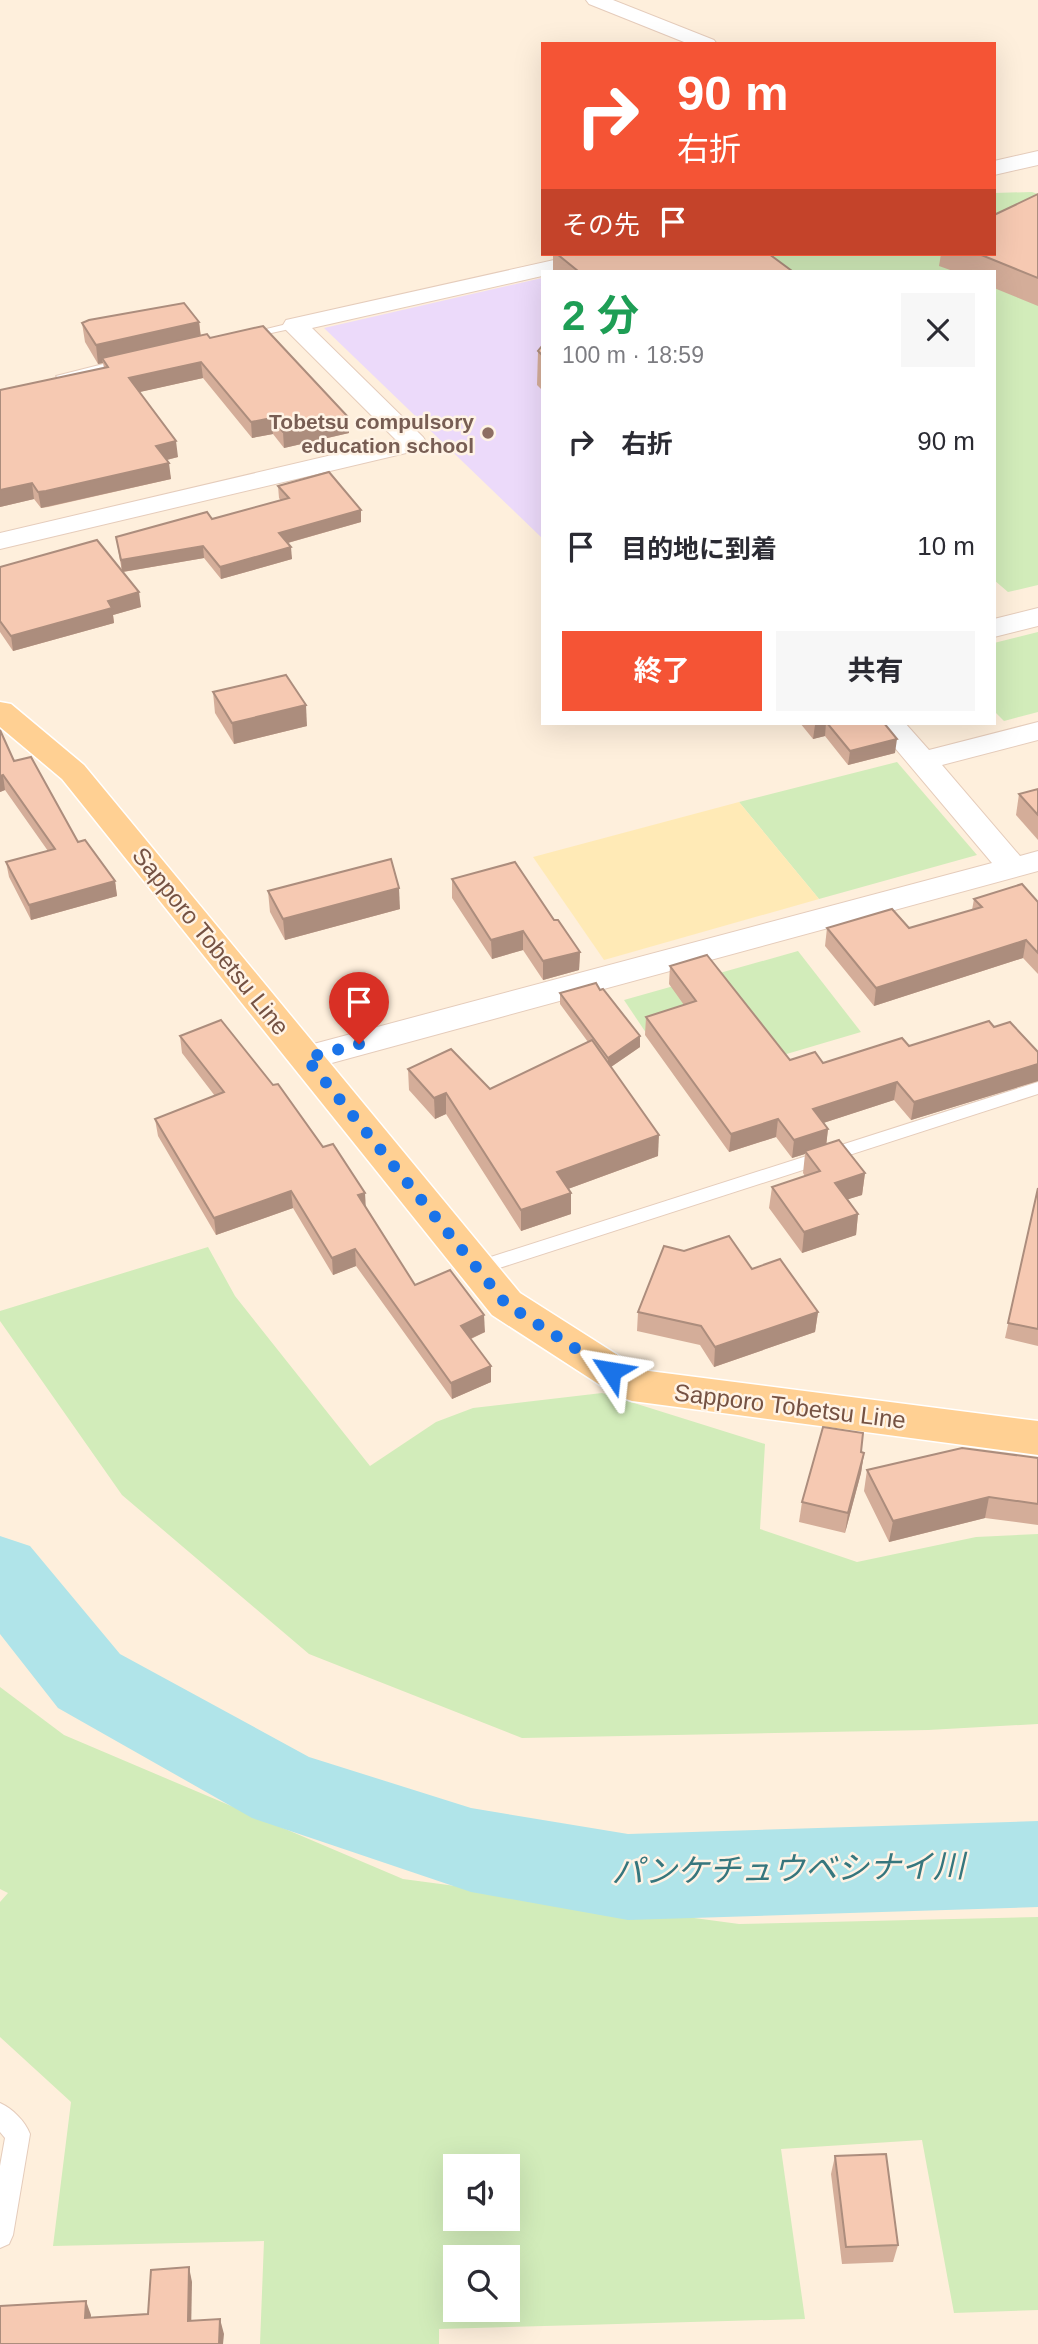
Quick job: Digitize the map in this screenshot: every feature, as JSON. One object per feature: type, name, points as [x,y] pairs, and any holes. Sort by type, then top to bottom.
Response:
[{"type":"main road","name":"Sapporo Tobetsu Line","points":[[0,712],[73,772],[506,1304],[632,1385],[1038,1438]]},
{"type":"street","points":[[596,0],[703,42]]},
{"type":"street","points":[[295,325],[602,256]]},
{"type":"street","points":[[0,541],[414,443],[295,325]]},
{"type":"street","points":[[996,628],[1038,617]]},
{"type":"street","points":[[306,1058],[1026,865],[922,761],[891,725]]},
{"type":"street","points":[[922,761],[1038,731]]},
{"type":"lane","points":[[230,339],[295,325]]},
{"type":"lane","points":[[62,376],[140,359]]},
{"type":"lane","points":[[478,1268],[1038,1088]]},
{"type":"lane","points":[[0,2115],[18,2134],[0,2235]]},
{"type":"shaded area","name":"Tobetsu compulsory education school","points":[[541,278],[541,537],[324,328]]},
{"type":"green space","points":[[996,193],[1038,194],[1038,585],[1008,592],[996,582],[996,270],[766,270],[747,256],[996,256]]},
{"type":"green space","points":[[1038,632],[1038,712],[1004,721],[996,713],[996,642]]},
{"type":"green space","points":[[897,762],[977,855],[819,899],[739,802]]},
{"type":"green space","points":[[798,951],[861,1032],[681,1085],[624,1000]]},
{"type":"green space","points":[[208,1247],[235,1296],[370,1466],[436,1422],[473,1408],[602,1393],[765,1444],[760,1529],[857,1562],[976,1537],[1038,1534],[1038,1724],[928,1730],[522,1738],[309,1654],[122,1495],[0,1321],[0,1311]]},
{"type":"green space","points":[[0,1687],[64,1735],[403,1879],[739,1924],[1038,1917],[1038,2310],[954,2313],[922,2140],[781,2149],[805,2319],[439,2329],[439,2344],[260,2344],[264,2241],[53,2246],[71,2102],[0,2037],[0,1902],[8,1893],[0,1889]]},
{"type":"sand","points":[[739,802],[819,899],[604,960],[533,857]]},
{"type":"building","points":[[1038,194],[1038,278],[984,256],[996,256],[996,214]]},
{"type":"building","points":[[559,256],[772,256],[791,270],[577,270]]},
{"type":"building","points":[[184,303],[199,322],[96,345],[82,323],[89,320]]},
{"type":"building","points":[[263,326],[348,417],[283,432],[271,418],[251,422],[201,362],[129,378],[176,441],[156,446],[169,463],[46,491],[38,492],[32,483],[0,490],[0,390],[108,367],[102,358],[207,334],[210,338]]},
{"type":"building","points":[[329,472],[361,510],[279,533],[291,547],[220,567],[203,546],[121,560],[116,537],[207,512],[212,519],[289,498],[278,486]]},
{"type":"building","points":[[97,540],[139,592],[108,601],[112,608],[11,636],[0,621],[0,567]]},
{"type":"building","points":[[286,675],[306,705],[232,723],[213,692]]},
{"type":"building","points":[[829,725],[886,725],[897,739],[850,751]]},
{"type":"building","points":[[0,730],[14,761],[31,757],[78,842],[85,840],[115,881],[29,905],[6,862],[55,849],[3,775],[0,776]]},
{"type":"building","points":[[1038,789],[1038,815],[1019,794]]},
{"type":"building","points":[[391,859],[399,888],[283,919],[268,891]]},
{"type":"building","points":[[515,862],[554,920],[558,920],[580,952],[543,961],[523,931],[491,940],[452,879]]},
{"type":"building","points":[[1022,884],[1038,902],[1038,953],[1026,940],[876,988],[827,928],[892,909],[909,928],[982,907],[974,899]]},
{"type":"building","points":[[707,955],[790,1060],[815,1052],[823,1063],[902,1038],[909,1046],[989,1021],[994,1027],[1010,1022],[1038,1052],[1038,1064],[914,1102],[897,1082],[813,1109],[828,1129],[794,1140],[778,1119],[731,1134],[646,1017],[696,1001],[670,966]]},
{"type":"building","points":[[596,983],[640,1036],[608,1058],[560,993]]},
{"type":"building","points":[[221,1020],[273,1085],[278,1084],[323,1147],[333,1144],[365,1193],[358,1195],[415,1285],[450,1270],[484,1315],[461,1326],[491,1366],[451,1383],[355,1249],[332,1258],[291,1191],[214,1218],[155,1119],[224,1092],[180,1036]]},
{"type":"building","points":[[592,1040],[659,1135],[557,1172],[571,1193],[521,1210],[446,1093],[434,1098],[408,1069],[451,1049],[490,1089]]},
{"type":"building","points":[[839,1140],[865,1173],[835,1183],[858,1214],[804,1232],[772,1187],[820,1171],[805,1151]]},
{"type":"building","points":[[1038,1188],[1038,1329],[1008,1323]]},
{"type":"building","points":[[729,1236],[752,1269],[780,1259],[818,1312],[715,1347],[701,1326],[638,1312],[664,1246],[684,1251]]},
{"type":"building","points":[[823,1427],[863,1433],[861,1452],[864,1453],[848,1513],[802,1502]]},
{"type":"building","points":[[962,1448],[1038,1458],[1038,1504],[989,1497],[893,1521],[867,1470]]},
{"type":"building","points":[[886,2154],[898,2245],[846,2247],[835,2156]]},
{"type":"building","points":[[189,2267],[188,2321],[220,2319],[219,2344],[0,2344],[0,2306],[86,2301],[85,2318],[148,2314],[151,2270]]},
{"type":"waterway","name":"パンケチュウベシナイ川","points":[[0,1571],[89,1681],[284,1789],[471,1850],[628,1877],[1038,1864]]},
{"type":"place","name":"Tobetsu compulsory education school","points":[[488,433]]},
{"type":"route","points":[[359,1044],[306,1058],[506,1304],[611,1371]]}]
